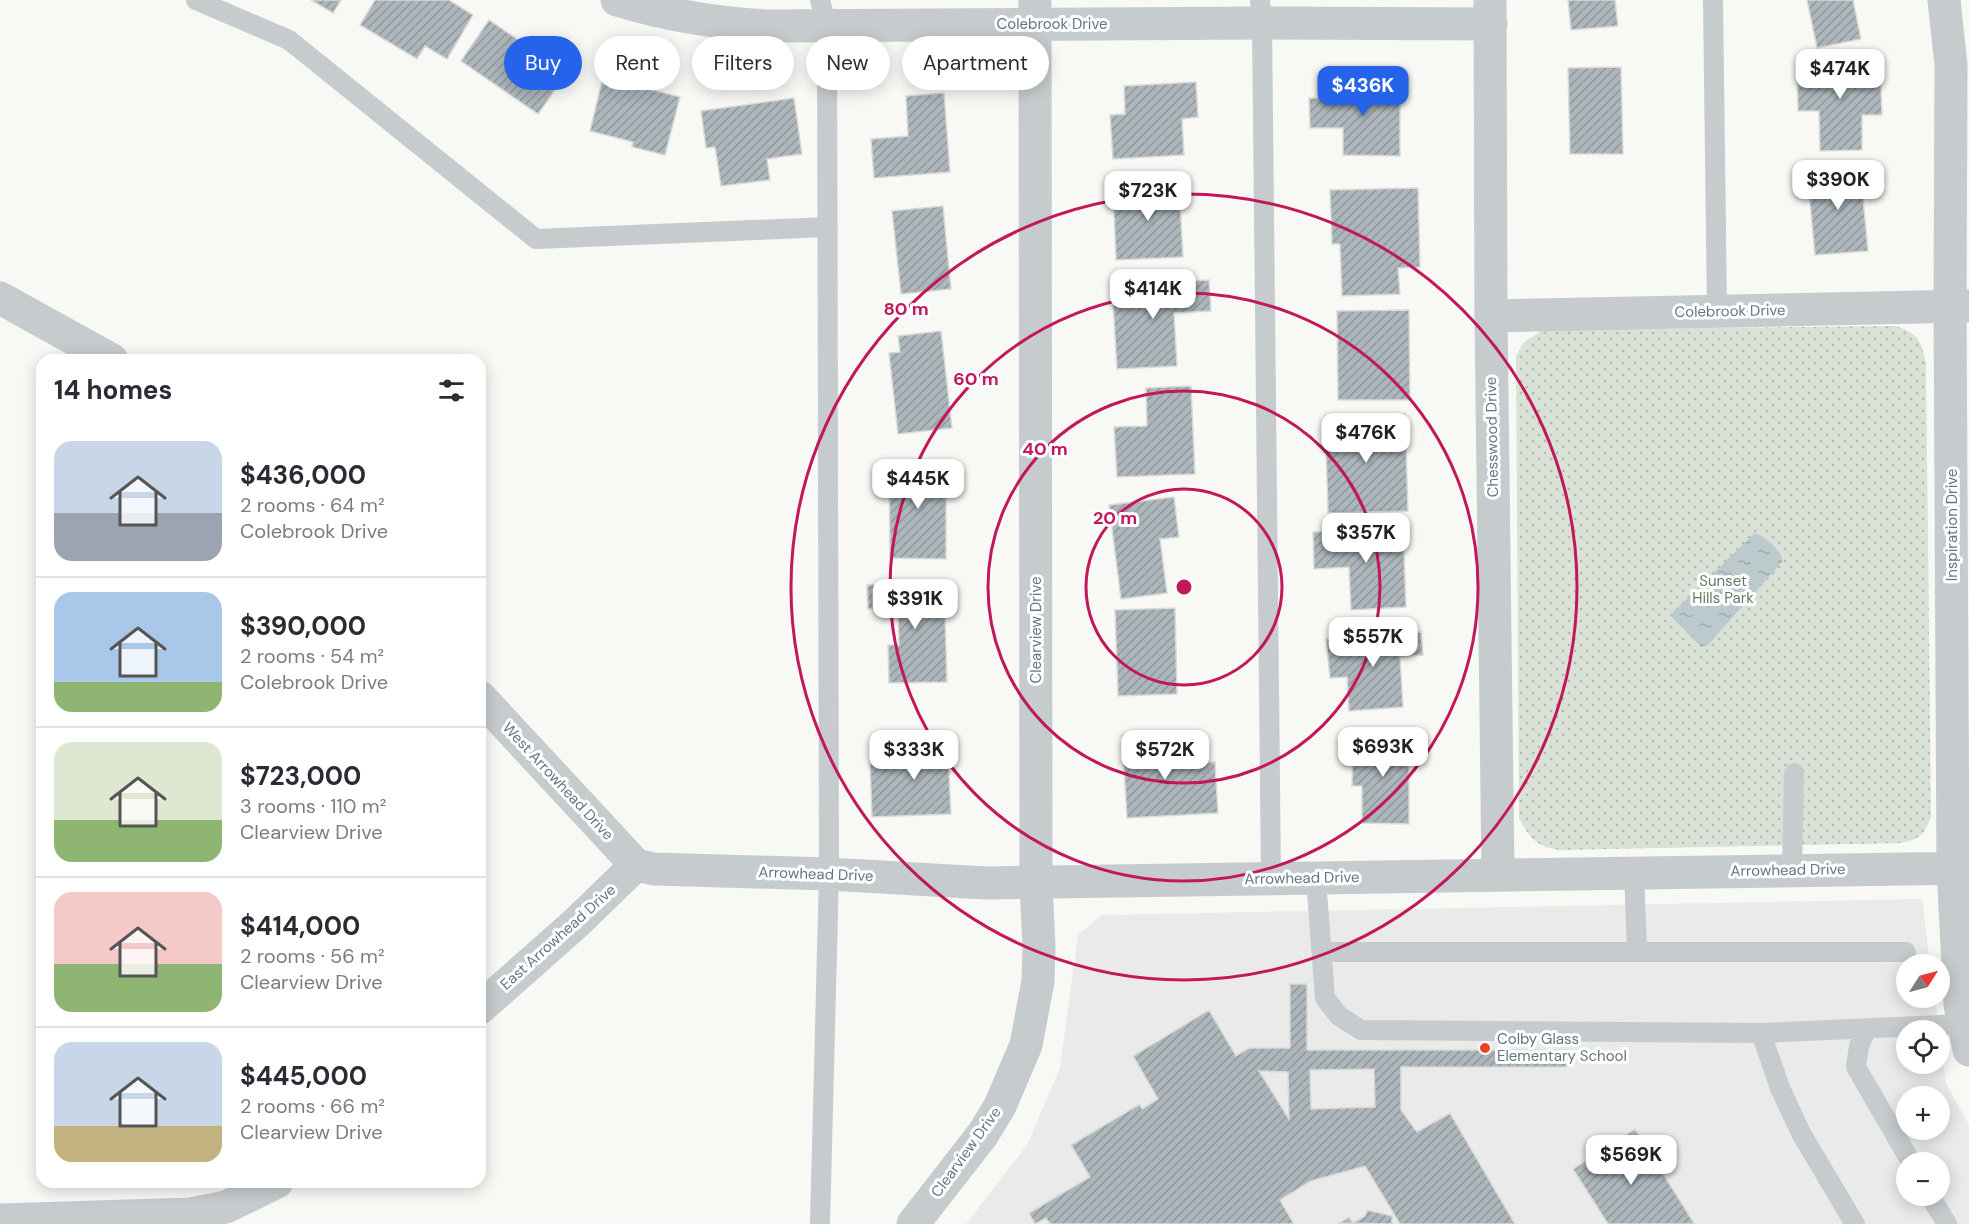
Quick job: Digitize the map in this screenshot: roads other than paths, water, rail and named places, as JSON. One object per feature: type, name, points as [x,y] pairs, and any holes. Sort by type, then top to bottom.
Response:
[{"type":"street","name":"Colebrook Drive","points":[[617,0],[649,10],[722,24],[766,26],[824,13],[1490,12]]},
{"type":"street","name":"Inspiration Drive","points":[[1944,0],[1952,65],[1960,306],[1960,1005],[1966,1037]]},
{"type":"street","name":"Clearview Drive","points":[[918,1222],[983,1134],[1000,1106],[1026,1045],[1038,981],[1035,12]]},
{"type":"street","name":"Chesswood Drive","points":[[1490,12],[1491,316],[1498,874]]},
{"type":"street","points":[[0,298],[101,354]]},
{"type":"street","name":"Colebrook Drive","points":[[1491,316],[1960,306]]},
{"type":"street","name":"West Arrowhead Drive","points":[[486,703],[636,865]]},
{"type":"street","name":"Arrowhead Drive","points":[[636,865],[654,869],[829,874],[985,883],[1961,868]]},
{"type":"street","name":"East Arrowhead Drive","points":[[486,1003],[575,924],[636,865]]},
{"type":"street","points":[[0,1220],[191,1214],[226,1207],[265,1188]]},
{"type":"lane","points":[[196,0],[290,40],[537,239],[828,227]]},
{"type":"lane","points":[[1713,0],[1717,311]]},
{"type":"lane","points":[[1261,11],[1271,879]]},
{"type":"lane","points":[[820,1224],[829,874],[828,227],[824,13]]},
{"type":"lane","points":[[1792,870],[1794,772]]},
{"type":"lane","points":[[1634,872],[1637,951]]},
{"type":"lane","points":[[1316,878],[1325,998],[1339,1016],[1361,1030],[1761,1033],[1868,1028],[1966,1037]]},
{"type":"lane","points":[[1322,952],[1906,952]]},
{"type":"lane","points":[[1868,1028],[1859,1046],[1856,1067],[1905,1152]]},
{"type":"lane","points":[[1761,1033],[1779,1088],[1802,1135],[1855,1224]]},
{"type":"lane","points":[[1936,1206],[1947,1224]]},
{"type":"water","points":[[1755,533],[1777,549],[1782,562],[1708,645],[1701,647],[1670,615]]},
{"type":"place","name":"Colby Glass Elementary School","points":[[1485,1048]]},
{"type":"park label","name":"Sunset Hills Park","points":[[1723,590]]}]
